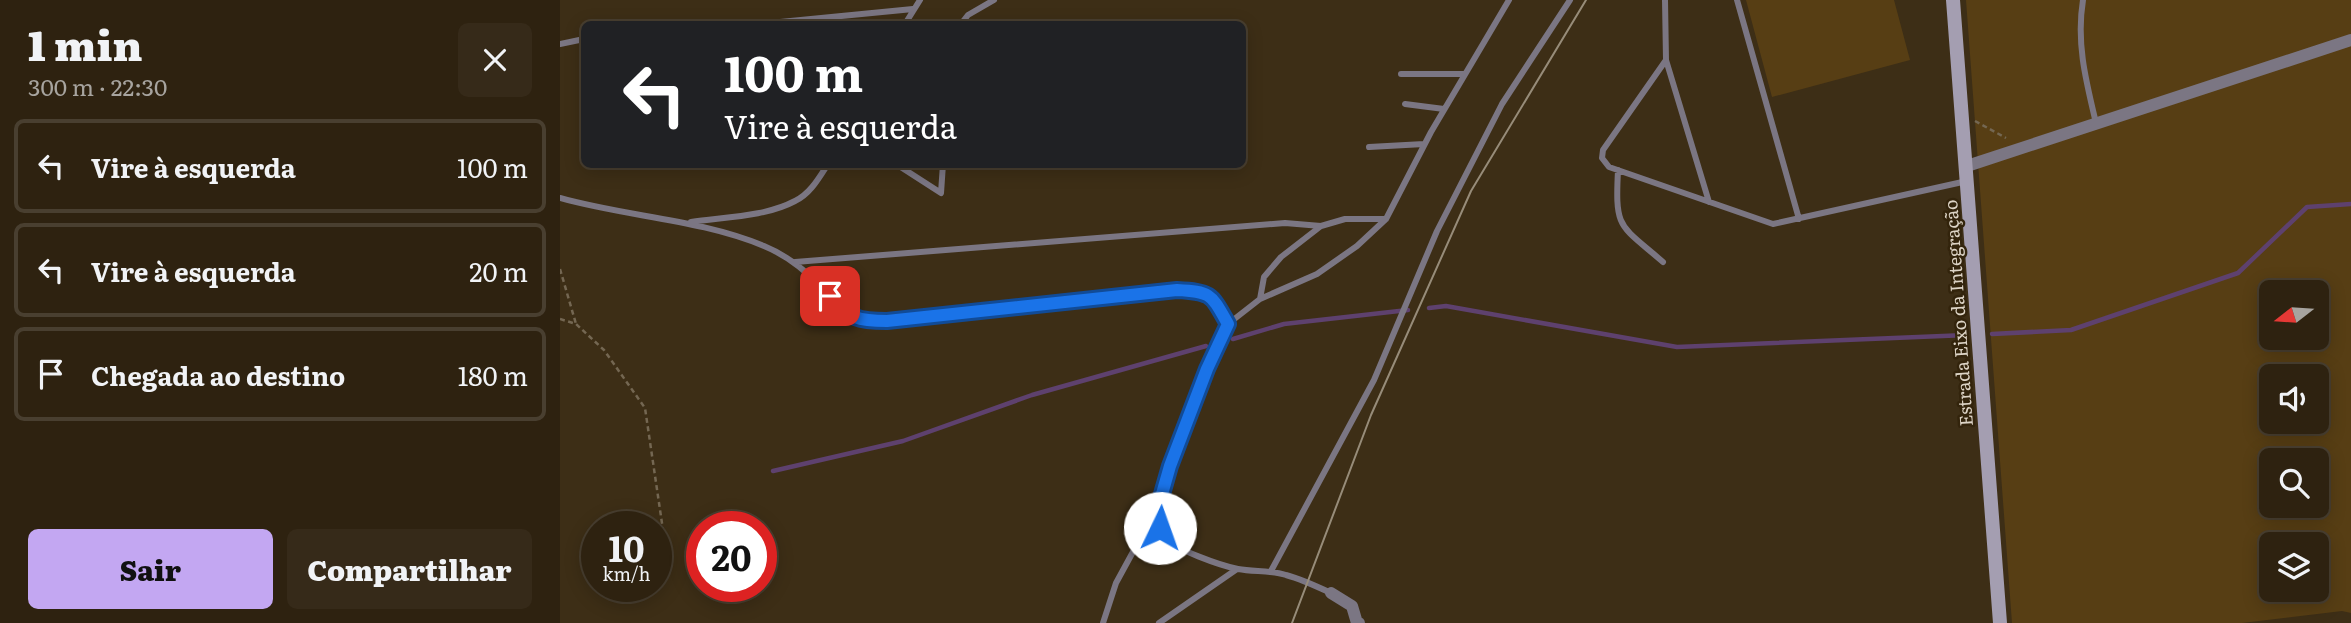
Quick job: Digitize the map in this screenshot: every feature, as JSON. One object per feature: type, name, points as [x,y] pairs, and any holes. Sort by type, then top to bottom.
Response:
[{"type":"main road","name":"Estrada Eixo da Integração","points":[[1953,0],[2000,623]]},
{"type":"street","points":[[1968,174],[2025,147],[2351,40]]},
{"type":"street","points":[[1331,593],[1348,601],[1359,623]]},
{"type":"lane","points":[[907,21],[919,0]]},
{"type":"lane","points":[[963,21],[968,15],[994,0]]},
{"type":"lane","points":[[1331,593],[1308,582],[1271,571],[1237,569],[1177,547],[1165,538],[1160,528],[1158,508],[1170,466],[1207,369],[1228,324],[1261,299],[1317,274],[1357,246],[1386,219],[1424,144],[1508,0]]},
{"type":"lane","points":[[1271,571],[1374,380],[1437,232],[1502,104],[1570,0]]},
{"type":"lane","points":[[1665,0],[1666,60],[1709,202]]},
{"type":"lane","points":[[1737,0],[1799,219]]},
{"type":"lane","points":[[2083,0],[2080,23],[2081,61],[2096,123]]},
{"type":"lane","points":[[791,21],[913,9]]},
{"type":"lane","points":[[560,44],[581,40]]},
{"type":"lane","points":[[1666,60],[1603,150],[1604,163],[1773,225],[1968,174]]},
{"type":"lane","points":[[1401,74],[1465,74]]},
{"type":"lane","points":[[1405,104],[1444,109]]},
{"type":"lane","points":[[1369,147],[1424,144]]},
{"type":"lane","points":[[687,223],[767,210],[795,201],[814,186],[825,168]]},
{"type":"lane","points":[[902,168],[942,193],[943,168]]},
{"type":"lane","points":[[1618,170],[1616,205],[1623,228],[1663,262]]},
{"type":"lane","points":[[560,198],[687,223],[764,246],[794,262],[840,308],[862,321],[887,321],[1177,290],[1203,292],[1215,300],[1228,324]]},
{"type":"lane","points":[[794,262],[1285,223],[1321,226],[1345,219],[1386,219]]},
{"type":"lane","points":[[1261,299],[1264,277],[1281,257],[1321,226]]},
{"type":"lane","points":[[1103,623],[1116,583],[1134,550],[1160,528]]},
{"type":"lane","points":[[1159,623],[1237,569]]},
{"type":"path","points":[[1963,114],[2025,147]]},
{"type":"path","points":[[560,269],[576,324]]},
{"type":"path","points":[[560,319],[576,324],[604,350],[645,408],[660,511]]},
{"type":"shaded area","points":[[1746,0],[1894,0],[1910,60],[1772,97]]},
{"type":"shaded area","points":[[1966,0],[2351,0],[2351,613],[2342,611],[2242,623],[2012,623]]},
{"type":"waterway","points":[[1992,334],[2071,330],[2238,273],[2307,207],[2351,204]]},
{"type":"waterway","points":[[1429,308],[1446,306],[1677,347],[1967,335]]},
{"type":"waterway","points":[[1233,339],[1284,324],[1408,310]]},
{"type":"waterway","points":[[773,471],[903,441],[1032,395],[1206,346]]},
{"type":"tram line","points":[[1292,623],[1371,415],[1471,191],[1586,0]]},
{"type":"route","points":[[830,296],[840,308],[862,321],[887,321],[1177,290],[1203,292],[1215,300],[1228,324],[1207,369],[1162,490],[1158,508],[1160,528]]}]
